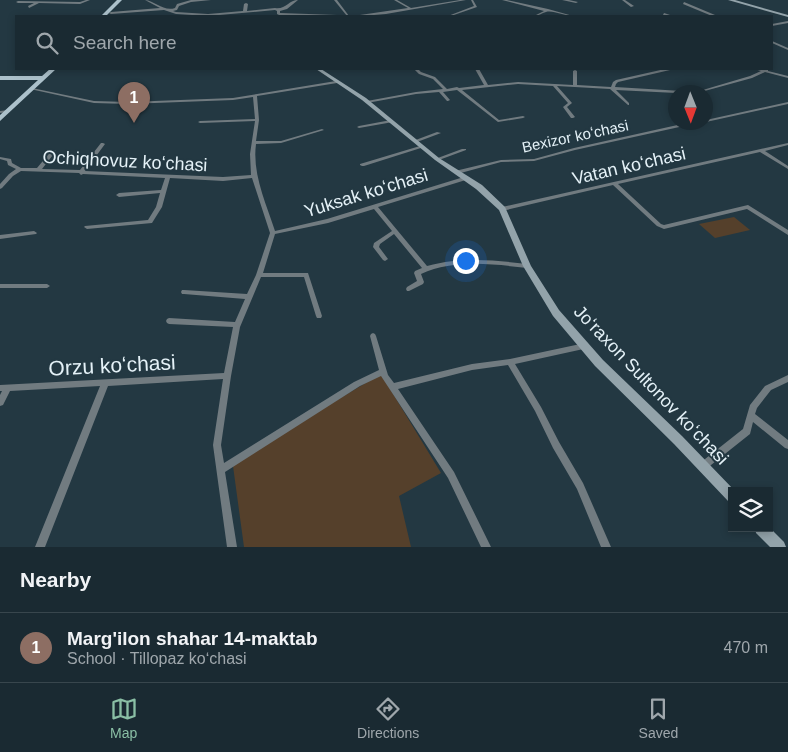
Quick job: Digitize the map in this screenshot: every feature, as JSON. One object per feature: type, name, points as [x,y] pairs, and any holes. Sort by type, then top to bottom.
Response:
[{"type":"main road","points":[[104,15],[120,0]]},
{"type":"main road","points":[[110,15],[125,0]]},
{"type":"main road","points":[[0,118],[32,89],[45,70]]},
{"type":"main road","points":[[0,112],[52,70]]},
{"type":"main road","points":[[0,78],[40,78]]},
{"type":"street","points":[[18,2],[80,2],[89,0]]},
{"type":"street","points":[[146,0],[169,11],[208,15],[262,10],[278,14],[308,15]]},
{"type":"street","points":[[169,11],[176,9],[178,4],[210,0]]},
{"type":"street","points":[[278,14],[296,3],[297,0]]},
{"type":"street","points":[[335,0],[347,15]]},
{"type":"street","points":[[395,0],[411,9]]},
{"type":"street","points":[[423,0],[428,6]]},
{"type":"street","points":[[388,15],[465,0]]},
{"type":"street","points":[[459,15],[476,6],[472,0]]},
{"type":"street","points":[[503,0],[567,15]]},
{"type":"street","points":[[564,0],[576,2]]},
{"type":"street","points":[[623,0],[632,6]]},
{"type":"street","points":[[734,0],[788,16]]},
{"type":"street","points":[[29,7],[40,1]]},
{"type":"street","points":[[262,10],[264,3]]},
{"type":"street","points":[[684,3],[712,15]]},
{"type":"street","points":[[245,11],[246,4]]},
{"type":"street","points":[[110,15],[164,9]]},
{"type":"street","points":[[537,15],[548,10]]},
{"type":"street","points":[[773,25],[788,22]]},
{"type":"street","points":[[773,42],[788,50]]},
{"type":"street","name":"Joʻraxon Sultonov koʻchasi","points":[[319,70],[367,102],[437,158],[467,178],[502,209],[527,266],[556,313],[585,346],[728,493]]},
{"type":"street","points":[[417,70],[434,78],[448,100]]},
{"type":"street","points":[[478,70],[486,85]]},
{"type":"street","points":[[612,89],[617,81],[665,70]]},
{"type":"street","points":[[713,88],[751,77],[767,70],[788,76]]},
{"type":"street","points":[[575,71],[575,86]]},
{"type":"street","points":[[32,89],[106,103],[171,102],[255,97],[336,82]]},
{"type":"street","points":[[367,102],[486,85],[554,84],[668,91]]},
{"type":"street","points":[[554,84],[570,103],[565,107],[574,117]]},
{"type":"street","points":[[457,88],[498,121],[523,117]]},
{"type":"street","points":[[612,89],[628,104]]},
{"type":"street","points":[[232,547],[217,445],[226,376],[238,325],[259,275],[272,233],[254,176],[252,154],[256,120],[255,97]]},
{"type":"street","points":[[713,119],[788,103]]},
{"type":"street","points":[[0,112],[8,112]]},
{"type":"street","points":[[200,122],[256,120]]},
{"type":"street","points":[[359,127],[391,122]]},
{"type":"street","name":"Bexizor koʻchasi","points":[[457,172],[501,161],[534,160],[574,149],[668,129]]},
{"type":"street","points":[[253,143],[280,142],[322,130]]},
{"type":"street","points":[[362,165],[419,144],[439,133]]},
{"type":"street","points":[[81,173],[103,144]]},
{"type":"street","name":"Vatan koʻchasi","points":[[502,209],[788,144]]},
{"type":"street","points":[[437,158],[464,150]]},
{"type":"street","points":[[762,150],[788,168]]},
{"type":"street","points":[[38,170],[54,151]]},
{"type":"street","name":"Ochiqhovuz koʻchasi","points":[[0,158],[9,160],[10,164],[20,169],[223,179],[254,176]]},
{"type":"street","points":[[0,187],[11,175],[20,169]]},
{"type":"street","points":[[87,227],[150,222],[159,207],[168,176]]},
{"type":"street","name":"Yuksak koʻchasi","points":[[272,233],[328,221],[467,178]]},
{"type":"street","points":[[613,183],[664,227],[748,207],[788,233]]},
{"type":"street","points":[[119,195],[163,191]]},
{"type":"street","points":[[375,207],[426,269]]},
{"type":"street","points":[[385,259],[376,247],[377,243],[394,232]]},
{"type":"street","points":[[0,237],[34,233]]},
{"type":"street","points":[[409,289],[421,282],[417,273],[446,262],[468,261],[527,266]]},
{"type":"street","points":[[259,275],[306,275],[319,316]]},
{"type":"street","points":[[0,286],[47,286]]},
{"type":"street","points":[[184,292],[249,297]]},
{"type":"street","points":[[169,321],[238,325]]},
{"type":"street","points":[[373,336],[384,371],[392,387],[451,475],[486,547]]},
{"type":"street","points":[[392,387],[472,367],[510,362],[585,346]]},
{"type":"street","points":[[510,362],[580,486],[606,547]]},
{"type":"street","points":[[221,470],[357,384],[384,371]]},
{"type":"street","name":"Orzu koʻchasi","points":[[4,388],[226,376]]},
{"type":"street","points":[[703,466],[747,431],[753,407],[768,388],[788,378]]},
{"type":"street","points":[[40,547],[105,383]]},
{"type":"street","points":[[0,403],[4,388]]},
{"type":"street","points":[[750,416],[788,445]]},
{"type":"street","points":[[765,532],[779,547]]},
{"type":"shaded area","points":[[734,217],[750,230],[715,238],[699,224]]},
{"type":"shaded area","points":[[381,374],[441,473],[399,496],[411,547],[244,547],[233,466],[298,423]]},
{"type":"place","name":"Marg'ilon shahar 14-maktab","points":[[134,123]]}]
